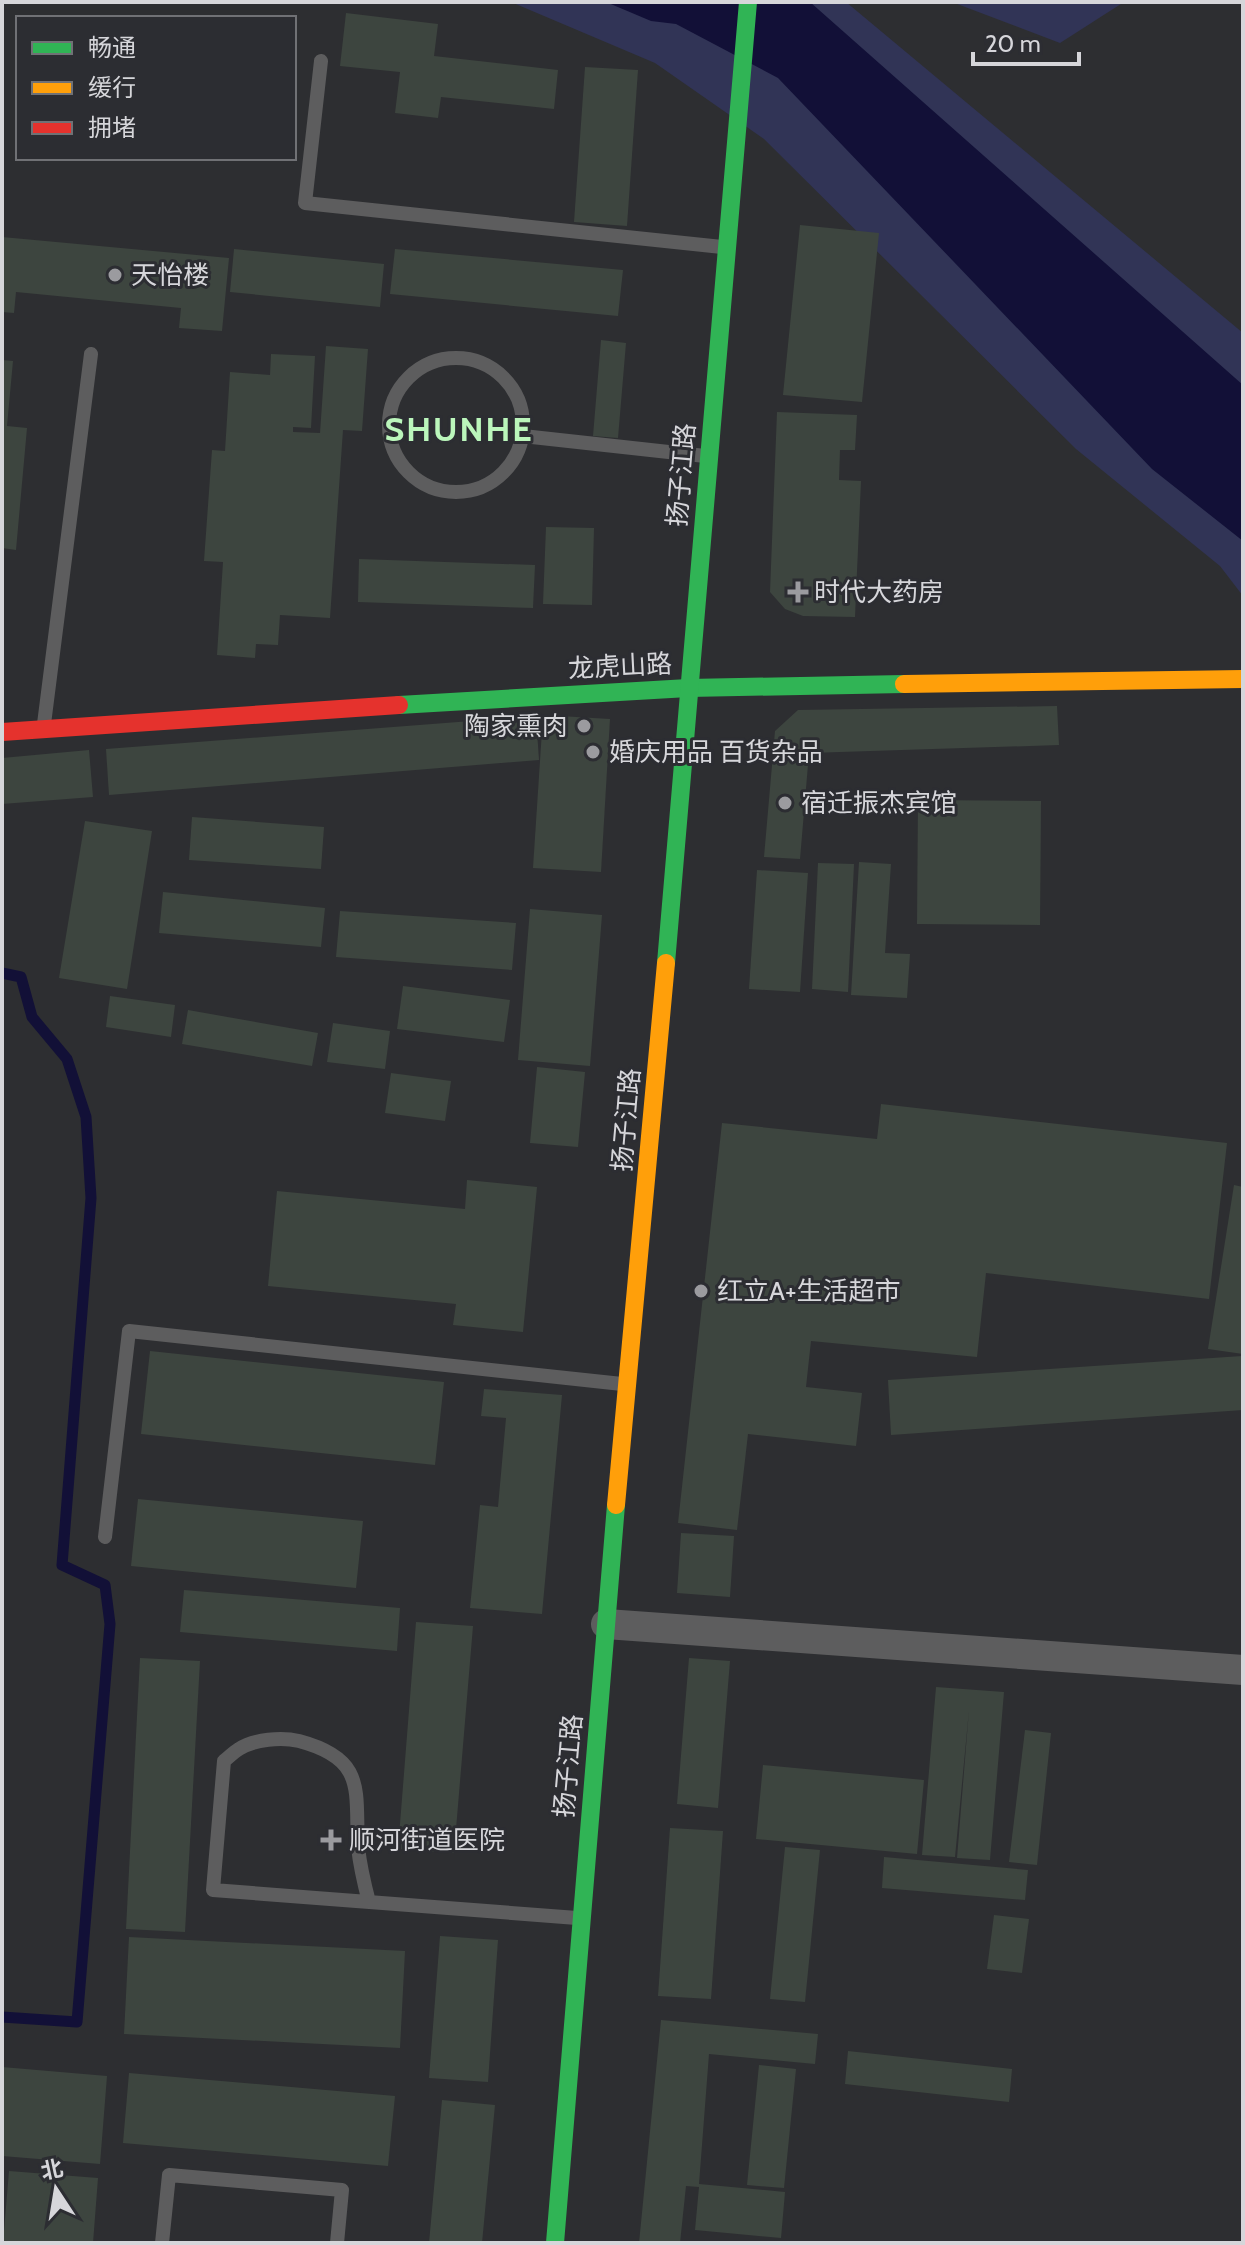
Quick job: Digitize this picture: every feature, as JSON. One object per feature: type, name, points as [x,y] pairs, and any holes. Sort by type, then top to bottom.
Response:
[{"type":"street","name":"扬子江路","points":[[555,2243],[748,2]]},
{"type":"street","name":"龙虎山路","points":[[2,732],[688,688],[1243,679]]},
{"type":"street","points":[[606,1624],[1243,1670]]},
{"type":"lane","points":[[321,61],[305,203],[727,248]]},
{"type":"lane","points":[[44,729],[91,354]]},
{"type":"lane","points":[[459,357],[482,362],[501,374],[515,391],[523,413],[523,436],[516,456],[502,474],[474,489],[441,491],[421,482],[404,469],[393,450],[388,429],[391,406],[400,386],[416,370],[437,360],[459,357]]},
{"type":"lane","points":[[523,436],[708,456]]},
{"type":"lane","points":[[105,1537],[129,1331],[627,1384]]},
{"type":"lane","points":[[369,1902],[361,1872],[358,1802],[353,1777],[336,1756],[315,1745],[286,1738],[241,1747],[224,1761],[213,1890],[369,1902],[582,1918]]},
{"type":"lane","points":[[162,2243],[169,2175],[342,2190],[337,2243]]},
{"type":"shaded area","points":[[511,2],[846,2],[1243,333],[1243,596],[1220,566],[1076,449],[764,139],[655,63]]},
{"type":"shaded area","points":[[606,2],[810,2],[1243,385],[1243,541],[1152,469],[778,78],[676,24],[651,21]]},
{"type":"shaded area","points":[[952,2],[1124,2],[1060,43]]},
{"type":"building","points":[[346,13],[438,24],[434,56],[558,70],[554,109],[441,97],[438,118],[395,113],[400,72],[340,66]]},
{"type":"building","points":[[585,67],[638,70],[627,226],[574,222]]},
{"type":"building","points":[[800,225],[879,233],[862,402],[783,395]]},
{"type":"building","name":"天怡楼","points":[[2,237],[229,258],[222,331],[179,328],[181,308],[16,292],[14,313],[2,312]]},
{"type":"building","points":[[234,249],[384,264],[380,307],[230,292]]},
{"type":"building","points":[[395,249],[623,270],[618,316],[390,294]]},
{"type":"building","points":[[601,340],[626,343],[618,438],[593,436]]},
{"type":"building","points":[[326,346],[368,349],[362,431],[343,430],[330,618],[280,615],[278,645],[256,644],[255,658],[217,655],[223,562],[204,561],[212,450],[225,451],[230,372],[270,375],[271,354],[315,356],[311,428],[293,427],[293,432],[320,433]]},
{"type":"building","points":[[2,360],[13,361],[7,426],[27,428],[16,550],[2,548]]},
{"type":"building","points":[[777,412],[857,415],[855,450],[840,450],[839,480],[861,481],[855,617],[803,616],[785,609],[770,592]]},
{"type":"building","points":[[546,527],[594,528],[592,605],[543,604]]},
{"type":"building","points":[[359,559],[535,565],[533,608],[358,602]]},
{"type":"building","points":[[1057,706],[1059,745],[809,753],[800,859],[764,857],[775,731],[798,710]]},
{"type":"building","points":[[543,715],[610,719],[601,872],[533,868]]},
{"type":"building","points":[[536,716],[539,760],[109,795],[106,749]]},
{"type":"building","points":[[89,750],[93,797],[2,804],[2,758]]},
{"type":"building","points":[[918,800],[1041,801],[1040,925],[917,924]]},
{"type":"building","points":[[192,817],[324,827],[321,869],[189,860]]},
{"type":"building","points":[[85,821],[152,831],[127,989],[59,978]]},
{"type":"building","points":[[859,862],[891,864],[885,953],[910,954],[907,998],[851,995]]},
{"type":"building","points":[[818,863],[854,864],[848,992],[812,989]]},
{"type":"building","points":[[757,870],[808,873],[800,992],[749,989]]},
{"type":"building","points":[[163,892],[325,908],[321,947],[159,933]]},
{"type":"building","points":[[530,909],[602,915],[590,1066],[518,1060]]},
{"type":"building","points":[[340,911],[516,923],[512,970],[336,957]]},
{"type":"building","points":[[403,986],[510,1000],[504,1042],[397,1029]]},
{"type":"building","points":[[110,996],[175,1005],[171,1037],[106,1027]]},
{"type":"building","points":[[188,1010],[318,1033],[312,1066],[182,1044]]},
{"type":"building","points":[[333,1023],[390,1031],[385,1069],[327,1062]]},
{"type":"building","points":[[537,1067],[585,1072],[578,1147],[530,1143]]},
{"type":"building","points":[[391,1073],[451,1081],[445,1121],[385,1113]]},
{"type":"building","points":[[881,1104],[1227,1143],[1209,1299],[986,1273],[977,1357],[811,1341],[806,1387],[862,1393],[856,1446],[748,1434],[737,1530],[678,1523],[722,1123],[877,1139]]},
{"type":"building","points":[[467,1180],[537,1187],[523,1332],[453,1325],[456,1304],[268,1286],[277,1191],[465,1209]]},
{"type":"building","points":[[1234,1185],[1243,1187],[1243,1354],[1208,1349]]},
{"type":"building","points":[[150,1351],[444,1382],[435,1465],[141,1434]]},
{"type":"building","points":[[1242,1356],[1243,1410],[891,1435],[888,1380]]},
{"type":"building","points":[[484,1389],[562,1395],[542,1614],[470,1608],[480,1505],[498,1507],[506,1418],[481,1416]]},
{"type":"building","points":[[138,1499],[363,1521],[356,1588],[131,1566]]},
{"type":"building","points":[[681,1533],[734,1536],[730,1597],[677,1593]]},
{"type":"building","points":[[184,1590],[400,1608],[397,1651],[180,1632]]},
{"type":"building","points":[[416,1622],[473,1626],[454,1853],[398,1849]]},
{"type":"building","points":[[140,1658],[200,1661],[185,1932],[126,1929]]},
{"type":"building","points":[[689,1658],[730,1661],[718,1808],[677,1804]]},
{"type":"building","points":[[936,1687],[1004,1692],[990,1860],[957,1858],[969,1710],[955,1857],[922,1855]]},
{"type":"building","points":[[1025,1730],[1051,1733],[1037,1865],[1009,1862]]},
{"type":"building","points":[[763,1765],[924,1780],[917,1854],[756,1839]]},
{"type":"building","points":[[670,1828],[723,1831],[711,1999],[658,1996]]},
{"type":"building","points":[[785,1847],[820,1850],[805,2002],[770,1999]]},
{"type":"building","points":[[884,1857],[1028,1870],[1025,1900],[882,1888]]},
{"type":"building","points":[[994,1915],[1029,1919],[1022,1973],[987,1969]]},
{"type":"building","points":[[440,1936],[498,1940],[488,2082],[429,2078]]},
{"type":"building","points":[[129,1937],[405,1951],[400,2048],[124,2034]]},
{"type":"building","points":[[661,2020],[818,2034],[815,2064],[709,2054],[699,2184],[785,2192],[781,2238],[695,2230],[699,2187],[686,2186],[680,2243],[639,2243]]},
{"type":"building","points":[[848,2051],[1012,2069],[1009,2102],[845,2084]]},
{"type":"building","points":[[759,2065],[796,2069],[784,2188],[747,2185]]},
{"type":"building","points":[[2,2067],[107,2076],[100,2164],[2,2156]]},
{"type":"building","points":[[129,2073],[395,2096],[388,2166],[123,2143]]},
{"type":"building","points":[[442,2100],[495,2105],[482,2243],[429,2243]]},
{"type":"building","points":[[9,2171],[98,2178],[93,2243],[3,2243]]},
{"type":"waterway","points":[[2,973],[21,977],[32,1017],[67,1059],[86,1117],[91,1198],[62,1565],[105,1585],[110,1624],[77,2022],[2,2017]]},
{"type":"traffic: fast","points":[[666,963],[748,2]]},
{"type":"traffic: fast","points":[[399,705],[688,688],[904,684]]},
{"type":"traffic: fast","points":[[555,2243],[616,1505]]},
{"type":"traffic: slow","points":[[904,684],[1243,679]]},
{"type":"traffic: slow","points":[[616,1505],[666,963]]},
{"type":"traffic: jam","points":[[2,732],[399,705]]},
{"type":"place","name":"天怡楼","points":[[115,275]]},
{"type":"place","name":"时代大药房","points":[[798,592]]},
{"type":"place","name":"陶家熏肉","points":[[584,726]]},
{"type":"place","name":"婚庆用品 百货杂品","points":[[593,752]]},
{"type":"place","name":"宿迁振杰宾馆","points":[[785,803]]},
{"type":"place","name":"红立A+生活超市","points":[[701,1291]]},
{"type":"place","name":"顺河街道医院","points":[[331,1840]]},
{"type":"district","name":"SHUNHE","points":[[459,429]]}]
